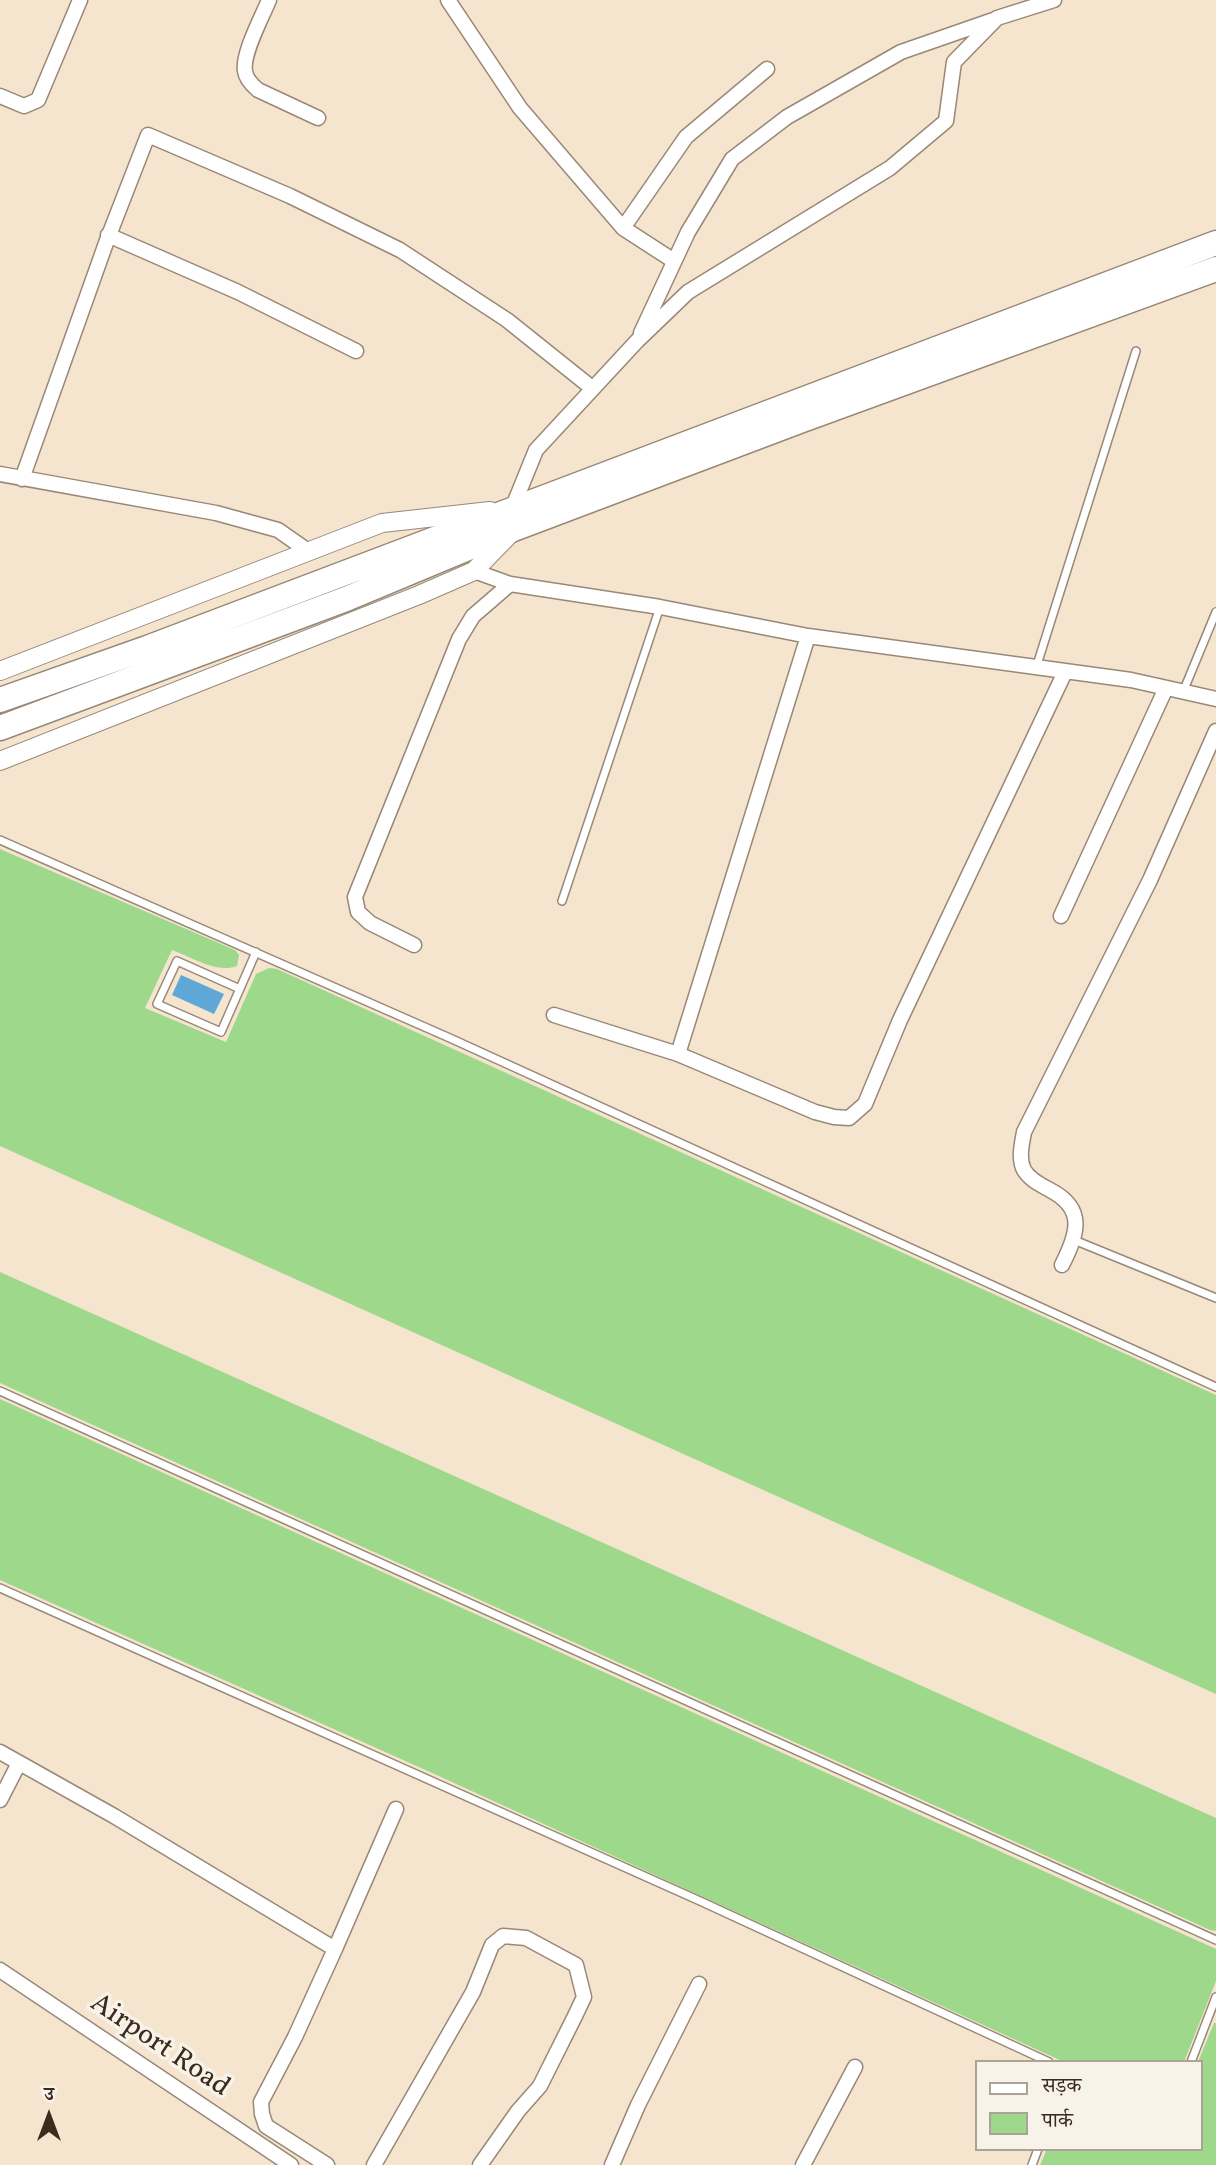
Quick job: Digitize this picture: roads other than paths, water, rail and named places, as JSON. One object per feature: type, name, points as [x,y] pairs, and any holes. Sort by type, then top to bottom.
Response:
[{"type":"highway","points":[[0,728],[346,599],[514,519],[1216,243]]},
{"type":"highway","points":[[0,700],[802,420],[1216,269]]},
{"type":"street","points":[[0,96],[24,106],[38,100],[80,0]]},
{"type":"street","points":[[269,0],[245,61],[245,73],[250,83],[258,90],[318,118]]},
{"type":"street","points":[[448,0],[520,108],[623,228],[674,261]]},
{"type":"street","points":[[637,341],[688,232],[732,159],[787,117],[901,52],[1054,0]]},
{"type":"street","points":[[0,761],[419,596],[474,571],[514,519],[536,450],[592,388],[688,292],[890,169],[946,121],[954,62],[997,18]]},
{"type":"street","points":[[623,228],[686,137],[767,69]]},
{"type":"street","points":[[22,479],[108,235],[148,135],[290,197],[400,250],[507,320],[592,388]]},
{"type":"street","points":[[108,235],[238,292],[356,351]]},
{"type":"street","points":[[0,474],[216,513],[278,530],[308,551]]},
{"type":"street","points":[[0,671],[382,523],[514,519]]},
{"type":"street","points":[[474,571],[510,584],[660,607],[808,636],[1130,680],[1216,699]]},
{"type":"street","points":[[414,945],[370,923],[358,912],[355,897],[459,639],[473,616],[510,584]]},
{"type":"street","points":[[678,1054],[808,636]]},
{"type":"street","points":[[554,1015],[678,1054],[815,1112],[849,1118],[864,1104],[900,1020],[1065,672]]},
{"type":"street","points":[[1061,916],[1166,688]]},
{"type":"street","points":[[1062,1265],[1074,1240],[1077,1224],[1073,1210],[1059,1195],[1035,1182],[1024,1170],[1020,1152],[1024,1132],[1150,880],[1216,731]]},
{"type":"street","points":[[0,1752],[114,1816],[335,1949]]},
{"type":"street","points":[[0,1800],[19,1763]]},
{"type":"street","points":[[327,2165],[266,2126],[261,2114],[261,2102],[295,2037],[396,1809]]},
{"type":"street","points":[[374,2165],[472,1992],[492,1945],[503,1936],[526,1938],[576,1965],[584,1997],[540,2086],[518,2111],[480,2165]]},
{"type":"street","name":"Airport Road","points":[[0,1970],[291,2165]]},
{"type":"street","points":[[612,2165],[638,2105],[699,1984]]},
{"type":"street","points":[[803,2165],[855,2067]]},
{"type":"lane","points":[[1036,668],[1136,351]]},
{"type":"lane","points":[[562,901],[660,607]]},
{"type":"lane","points":[[1183,692],[1216,612]]},
{"type":"lane","points":[[0,840],[452,1039],[1216,1387]]},
{"type":"lane","points":[[240,989],[177,961],[157,1004],[221,1032],[240,989],[256,951]]},
{"type":"lane","points":[[1074,1240],[1216,1298]]},
{"type":"lane","points":[[0,1391],[1216,1940]]},
{"type":"lane","points":[[0,1588],[700,1901],[1045,2060]]},
{"type":"lane","points":[[1192,2060],[1216,1997]]},
{"type":"water","points":[[181,975],[224,994],[214,1014],[172,995]]}]
